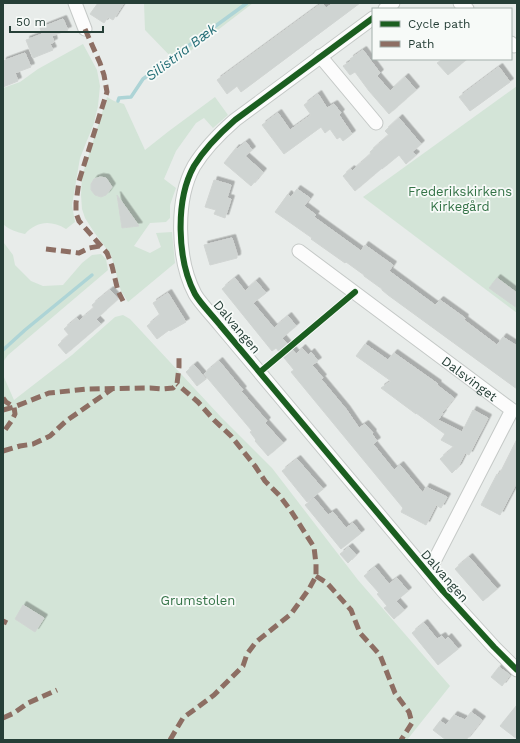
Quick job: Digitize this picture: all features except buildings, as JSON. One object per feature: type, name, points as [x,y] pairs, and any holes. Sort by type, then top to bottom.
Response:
[{"type":"street","points":[[75,3],[85,28]]},
{"type":"street","name":"Dalvangen","points":[[372,19],[235,120],[209,145],[194,167],[187,183],[182,203],[180,228],[181,245],[186,268],[191,285],[196,295],[428,573],[477,629],[517,670]]},
{"type":"street","points":[[320,56],[376,123]]},
{"type":"street","name":"Dalsvinget","points":[[299,251],[512,410],[428,573]]},
{"type":"green space","points":[[144,3],[253,3],[176,62],[145,30]]},
{"type":"green space","points":[[83,44],[97,70],[100,86],[98,106],[94,123],[80,158],[72,205],[75,222],[66,229],[55,224],[44,223],[34,226],[25,234],[13,230],[3,224],[3,88],[20,82],[38,69]]},
{"type":"green space","name":"Frederikskirkens Kirkegård","points":[[517,86],[517,313],[363,197]]},
{"type":"green space","points":[[107,97],[124,104],[145,150],[215,97],[228,115],[213,128],[204,118],[196,123],[176,151],[164,179],[176,188],[170,205],[170,218],[166,222],[150,223],[134,246],[150,253],[161,247],[156,233],[172,232],[175,263],[128,302],[121,291],[111,255],[85,218],[82,209],[82,176]]},
{"type":"green space","points":[[3,243],[13,255],[15,265],[31,281],[43,286],[63,285],[82,263],[92,255],[101,254],[106,259],[108,270],[8,355],[3,362]]},
{"type":"green space","name":"Grumstolen","points":[[123,315],[130,319],[221,417],[272,468],[358,580],[450,686],[407,740],[3,740],[3,375],[14,400],[72,355],[115,317]]},
{"type":"waterway","name":"Silistria Bæk","points":[[118,101],[119,98],[131,97],[143,79],[247,3]]},
{"type":"waterway","name":"Silistria Bæk","points":[[3,350],[92,275]]},
{"type":"marked path","points":[[85,29],[100,63],[107,92],[79,181],[76,213],[79,221],[107,253],[118,291],[123,301]]},
{"type":"marked path","points":[[46,249],[79,253],[89,248],[100,246]]},
{"type":"marked path","points":[[3,410],[49,393],[88,389],[173,388],[177,384],[179,356]]},
{"type":"marked path","points":[[170,740],[183,718],[214,695],[243,666],[247,654],[256,642],[291,614],[309,589],[316,576],[314,547],[291,511],[279,495],[265,481],[231,436],[198,402],[177,384]]},
{"type":"marked path","points":[[3,451],[33,444],[50,436],[66,421],[112,389]]},
{"type":"marked path","points":[[3,398],[14,407],[15,414],[3,433]]},
{"type":"marked path","points":[[316,576],[327,583],[351,610],[360,633],[380,655],[395,693],[409,712],[412,723],[401,740]]},
{"type":"marked path","points":[[3,621],[7,623]]},
{"type":"marked path","points":[[3,718],[14,713],[28,703],[57,690]]},
{"type":"cycle path","points":[[372,19],[235,120],[203,153],[194,166],[188,180],[181,212],[182,248],[185,264],[189,280],[195,294],[203,305],[443,591],[517,670]]},
{"type":"cycle path","points":[[260,372],[355,292]]}]
